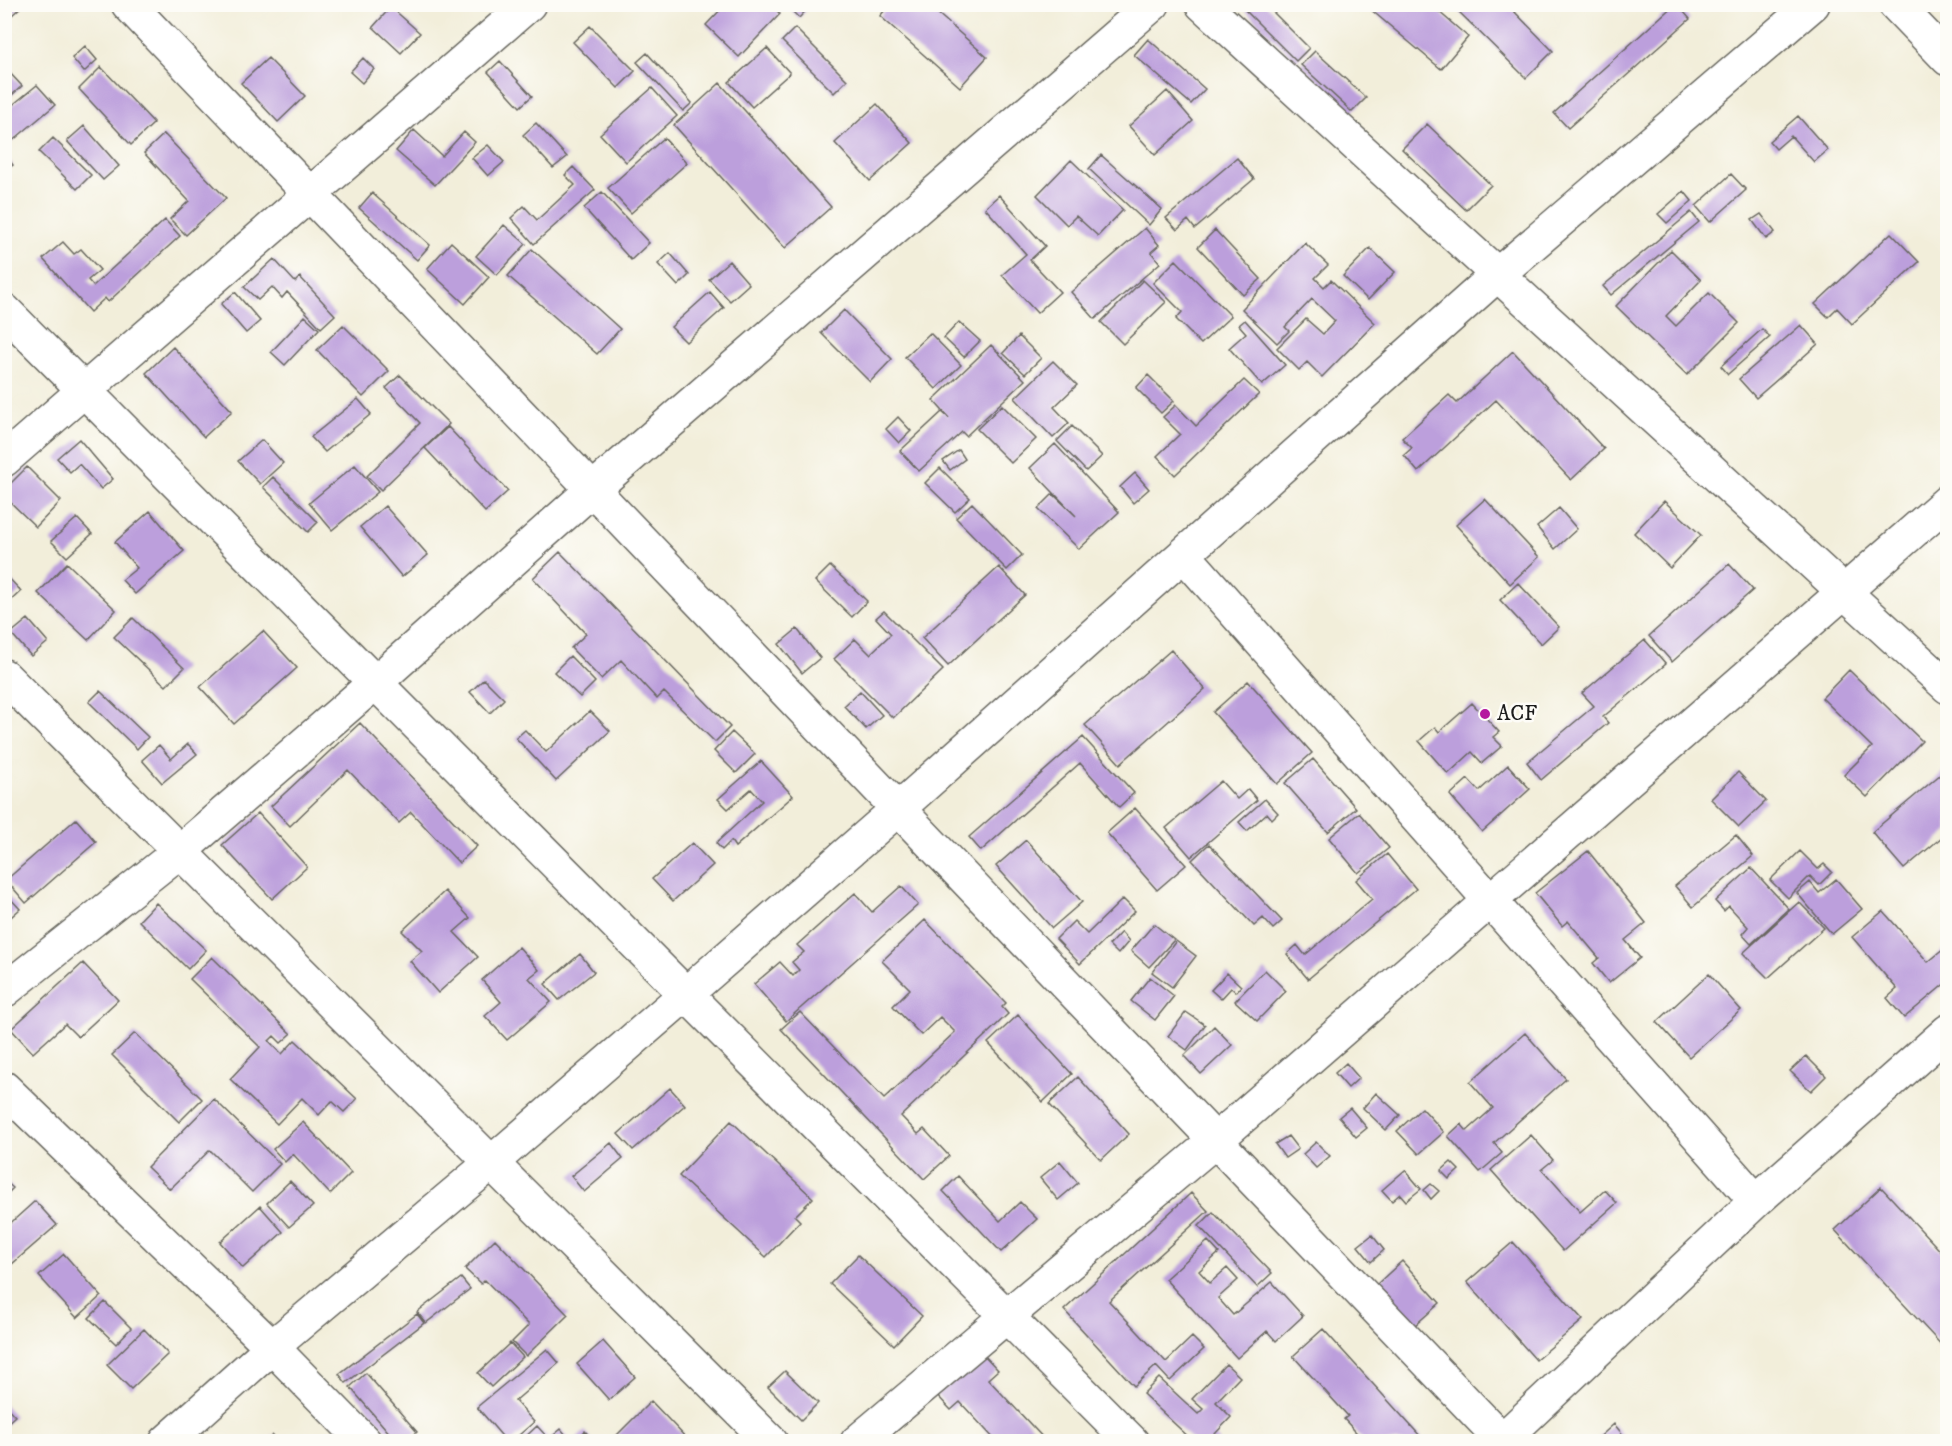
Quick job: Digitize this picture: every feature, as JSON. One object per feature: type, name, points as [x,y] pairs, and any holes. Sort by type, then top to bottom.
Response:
[{"type":"street","points":[[128,4],[1502,1441],[1756,1200],[1947,1031]]},
{"type":"street","points":[[4,460],[529,4]]},
{"type":"street","points":[[4,991],[180,850],[377,681],[593,489],[1153,4]]},
{"type":"street","points":[[1202,4],[1947,687]]},
{"type":"street","points":[[166,1442],[272,1347],[491,1163],[687,993],[1184,555],[1497,275],[1813,4]]},
{"type":"street","points":[[1894,4],[1947,59]]},
{"type":"street","points":[[4,310],[377,681],[1132,1442]]},
{"type":"street","points":[[857,1442],[1216,1140],[1947,501]]},
{"type":"street","points":[[1184,555],[1756,1200]]},
{"type":"street","points":[[4,676],[771,1442]]},
{"type":"street","points":[[4,1088],[272,1347],[365,1442]]},
{"type":"building","points":[[4,4],[24,4],[11,16],[4,8]]},
{"type":"building","points":[[726,4],[771,4],[780,14],[739,57],[706,25]]},
{"type":"building","points":[[785,4],[812,4],[799,18]]},
{"type":"building","points":[[890,4],[927,4],[987,57],[960,87],[880,16]]},
{"type":"building","points":[[1239,4],[1265,4],[1309,48],[1296,61]]},
{"type":"building","points":[[1374,4],[1430,4],[1468,37],[1441,69],[1370,9]]},
{"type":"building","points":[[1451,4],[1507,4],[1553,51],[1526,78]]},
{"type":"building","points":[[1675,4],[1690,19],[1568,128],[1554,113]]},
{"type":"building","points":[[391,7],[420,33],[401,53],[373,27]]},
{"type":"building","points":[[590,26],[635,71],[618,88],[573,42]]},
{"type":"building","points":[[795,28],[847,80],[834,93],[782,41]]},
{"type":"building","points":[[1148,39],[1205,89],[1191,104],[1134,55]]},
{"type":"building","points":[[85,46],[97,60],[84,72],[72,58]]},
{"type":"building","points":[[767,48],[790,73],[752,107],[729,82]]},
{"type":"building","points":[[1315,51],[1366,98],[1352,112],[1301,65]]},
{"type":"building","points":[[647,53],[692,103],[683,111],[637,62]]},
{"type":"building","points":[[268,58],[305,96],[278,122],[241,83]]},
{"type":"building","points":[[363,58],[374,69],[362,83],[350,72]]},
{"type":"building","points":[[500,61],[532,96],[520,107],[488,72]]},
{"type":"building","points":[[101,67],[154,123],[131,145],[79,89]]},
{"type":"building","points":[[8,71],[22,86],[4,102],[4,74]]},
{"type":"building","points":[[720,83],[831,207],[785,248],[674,125]]},
{"type":"building","points":[[37,85],[55,105],[4,148],[4,112]]},
{"type":"building","points":[[652,88],[677,116],[626,162],[600,134]]},
{"type":"building","points":[[1167,91],[1193,121],[1155,155],[1129,126]]},
{"type":"building","points":[[877,104],[912,143],[870,181],[835,143]]},
{"type":"building","points":[[1798,116],[1828,150],[1814,162],[1791,136],[1776,149],[1769,141]]},
{"type":"building","points":[[536,123],[567,157],[553,168],[523,135]]},
{"type":"building","points":[[1427,124],[1491,185],[1466,210],[1402,149]]},
{"type":"building","points":[[84,126],[119,166],[103,180],[67,141]]},
{"type":"building","points":[[414,130],[442,156],[464,132],[475,142],[435,185],[396,151]]},
{"type":"building","points":[[164,134],[226,198],[186,235],[170,219],[189,201],[144,153]]},
{"type":"building","points":[[53,138],[91,175],[77,189],[39,152]]},
{"type":"building","points":[[664,138],[687,163],[631,213],[608,188]]},
{"type":"building","points":[[488,145],[504,162],[488,176],[472,158]]},
{"type":"building","points":[[4,153],[13,165],[4,171]]},
{"type":"building","points":[[1101,155],[1162,209],[1149,225],[1089,169]]},
{"type":"building","points":[[1237,158],[1254,179],[1195,229],[1188,220],[1177,230],[1166,218]]},
{"type":"building","points":[[1071,160],[1123,210],[1098,236],[1076,216],[1067,225],[1037,195]]},
{"type":"building","points":[[573,167],[595,190],[534,244],[511,218],[524,206],[537,220],[575,185],[565,175]]},
{"type":"building","points":[[1731,174],[1746,190],[1710,222],[1696,206]]},
{"type":"building","points":[[1684,191],[1692,201],[1667,223],[1658,214]]},
{"type":"building","points":[[602,192],[649,243],[631,260],[584,208]]},
{"type":"building","points":[[372,193],[430,245],[417,260],[359,208]]},
{"type":"building","points":[[999,195],[1045,246],[1030,260],[1060,292],[1037,313],[1002,275],[1026,254],[985,208]]},
{"type":"building","points":[[1691,212],[1699,222],[1611,295],[1603,286]]},
{"type":"building","points":[[1761,214],[1775,232],[1766,239],[1752,220]]},
{"type":"building","points":[[165,220],[180,236],[108,302],[105,298],[90,312],[43,259],[63,242],[74,254],[81,249],[100,270],[88,280],[93,286]]},
{"type":"building","points":[[504,225],[526,244],[497,275],[476,256]]},
{"type":"building","points":[[1145,228],[1159,245],[1151,252],[1160,263],[1095,319],[1071,292]]},
{"type":"building","points":[[1215,230],[1261,279],[1243,295],[1198,247]]},
{"type":"building","points":[[1891,233],[1919,262],[1852,324],[1837,308],[1828,317],[1815,304]]},
{"type":"building","points":[[451,242],[489,277],[465,304],[427,269]]},
{"type":"building","points":[[1305,243],[1328,265],[1315,278],[1324,287],[1331,280],[1375,323],[1322,377],[1307,362],[1299,370],[1277,348],[1306,319],[1323,334],[1335,321],[1312,299],[1285,327],[1289,331],[1277,343],[1242,309]]},
{"type":"building","points":[[1370,248],[1395,272],[1368,300],[1343,276]]},
{"type":"building","points":[[532,249],[620,329],[597,354],[508,276]]},
{"type":"building","points":[[1671,250],[1701,280],[1666,316],[1676,326],[1709,293],[1739,323],[1687,375],[1616,306]]},
{"type":"building","points":[[670,253],[689,275],[678,286],[658,264]]},
{"type":"building","points":[[274,259],[295,282],[300,277],[335,315],[321,328],[287,292],[282,298],[272,287],[258,300],[244,287]]},
{"type":"building","points":[[1176,260],[1231,316],[1201,344],[1176,319],[1182,312],[1153,283]]},
{"type":"building","points":[[729,261],[749,284],[730,301],[709,279]]},
{"type":"building","points":[[1143,280],[1166,302],[1123,344],[1101,322]]},
{"type":"building","points":[[235,292],[260,321],[246,333],[221,304]]},
{"type":"building","points":[[710,292],[724,308],[686,342],[671,327]]},
{"type":"building","points":[[844,310],[892,359],[870,382],[821,333]]},
{"type":"building","points":[[305,316],[319,329],[285,365],[271,352]]},
{"type":"building","points":[[1245,320],[1285,365],[1262,385],[1229,348],[1246,333],[1239,325]]},
{"type":"building","points":[[959,322],[980,341],[964,357],[944,338]]},
{"type":"building","points":[[343,325],[389,371],[363,397],[317,350]]},
{"type":"building","points":[[1801,325],[1818,344],[1756,398],[1739,379]]},
{"type":"building","points":[[1762,329],[1770,337],[1728,374],[1721,366]]},
{"type":"building","points":[[930,333],[961,365],[936,389],[905,357]]},
{"type":"building","points":[[1019,336],[1041,358],[1025,374],[1003,353]]},
{"type":"building","points":[[991,345],[1025,380],[966,436],[962,432],[919,471],[900,451],[942,412],[949,418],[933,400]]},
{"type":"building","points":[[173,347],[232,411],[204,437],[146,373]]},
{"type":"building","points":[[1513,351],[1604,449],[1571,480],[1496,400],[1418,472],[1404,455],[1412,448],[1402,438],[1449,395],[1457,403]]},
{"type":"building","points":[[1053,361],[1077,385],[1054,407],[1069,423],[1053,438],[1015,398]]},
{"type":"building","points":[[400,375],[449,424],[381,490],[367,476],[420,423],[386,388]]},
{"type":"building","points":[[1148,375],[1174,401],[1161,413],[1136,388]]},
{"type":"building","points":[[1244,380],[1259,394],[1175,475],[1157,456],[1180,434],[1163,417],[1176,405],[1196,426]]},
{"type":"building","points":[[358,399],[371,414],[325,452],[311,437]]},
{"type":"building","points":[[1002,405],[1036,439],[1011,463],[977,429]]},
{"type":"building","points":[[898,417],[911,431],[899,443],[886,429]]},
{"type":"building","points":[[1072,426],[1102,456],[1086,471],[1057,441]]},
{"type":"building","points":[[448,427],[508,491],[485,512],[425,448]]},
{"type":"building","points":[[79,439],[113,479],[101,489],[79,464],[70,472],[57,458]]},
{"type":"building","points":[[262,440],[283,463],[260,484],[238,461]]},
{"type":"building","points":[[1055,444],[1119,512],[1079,549],[1038,509],[1053,494],[1076,516],[1030,468]]},
{"type":"building","points":[[959,450],[965,459],[950,470],[943,461]]},
{"type":"building","points":[[355,465],[378,492],[332,530],[309,503]]},
{"type":"building","points":[[27,467],[61,501],[36,527],[4,496],[4,490]]},
{"type":"building","points":[[940,468],[970,498],[955,512],[925,483]]},
{"type":"building","points":[[1135,473],[1149,489],[1133,503],[1120,487]]},
{"type":"building","points":[[273,477],[318,522],[308,532],[263,487]]},
{"type":"building","points":[[1485,499],[1539,557],[1510,584],[1456,525]]},
{"type":"building","points":[[1664,501],[1701,535],[1670,568],[1634,533]]},
{"type":"building","points":[[972,503],[1022,555],[1007,570],[956,518]]},
{"type":"building","points":[[385,506],[428,555],[402,577],[360,527]]},
{"type":"building","points":[[1559,508],[1577,529],[1555,549],[1537,527]]},
{"type":"building","points":[[150,511],[184,551],[135,594],[122,580],[137,568],[115,542]]},
{"type":"building","points":[[77,518],[92,534],[67,557],[51,541]]},
{"type":"building","points":[[560,552],[730,727],[715,742],[664,692],[657,699],[621,660],[601,679],[571,648],[586,634],[533,578]]},
{"type":"building","points":[[67,563],[116,610],[88,640],[38,593]]},
{"type":"building","points":[[1729,564],[1753,590],[1672,662],[1649,636]]},
{"type":"building","points":[[830,566],[867,601],[852,617],[815,581]]},
{"type":"building","points":[[999,567],[1025,595],[948,666],[922,638]]},
{"type":"building","points":[[4,573],[21,591],[4,607]]},
{"type":"building","points":[[1518,583],[1559,627],[1541,644],[1500,600]]},
{"type":"building","points":[[884,611],[943,670],[893,718],[834,659],[855,639],[870,654],[891,634],[876,618]]},
{"type":"building","points":[[133,618],[184,668],[166,686],[114,637]]},
{"type":"building","points":[[28,619],[48,642],[31,656],[11,633]]},
{"type":"building","points":[[797,629],[820,658],[802,673],[779,644]]},
{"type":"building","points":[[263,631],[297,668],[234,724],[200,687]]},
{"type":"building","points":[[1645,640],[1666,664],[1603,717],[1608,723],[1541,780],[1527,762],[1594,706],[1582,693]]},
{"type":"building","points":[[1171,650],[1205,689],[1120,764],[1085,725]]},
{"type":"building","points":[[570,656],[595,682],[580,697],[554,672]]},
{"type":"building","points":[[1849,670],[1922,741],[1867,797],[1844,775],[1872,747],[1822,698]]},
{"type":"building","points":[[484,679],[504,699],[490,713],[470,692]]},
{"type":"building","points":[[1248,681],[1312,753],[1277,784],[1213,712]]},
{"type":"building","points":[[100,691],[148,737],[137,749],[89,702]]},
{"type":"building","points":[[860,691],[882,715],[866,729],[844,706]]},
{"type":"building","points":[[1472,703],[1499,732],[1493,737],[1502,746],[1482,763],[1472,752],[1448,774],[1419,741],[1435,727],[1439,732]]},
{"type":"building","points":[[590,711],[610,731],[556,781],[516,738],[525,730],[546,752]]},
{"type":"building","points":[[360,723],[477,846],[459,863],[411,812],[399,823],[348,770],[290,826],[271,806]]},
{"type":"building","points":[[732,732],[755,754],[736,773],[714,751]]},
{"type":"building","points":[[1083,737],[1134,793],[1119,807],[1080,763],[981,851],[969,837]]},
{"type":"building","points":[[188,744],[197,754],[162,783],[142,760],[159,745],[171,759]]},
{"type":"building","points":[[1313,759],[1356,808],[1328,832],[1285,783]]},
{"type":"building","points":[[761,761],[793,796],[735,847],[731,841],[722,850],[716,843],[762,801],[751,789],[728,809],[718,799]]},
{"type":"building","points":[[1508,765],[1530,789],[1482,832],[1450,795],[1468,779],[1479,791]]},
{"type":"building","points":[[1948,768],[1948,832],[1904,869],[1872,832]]},
{"type":"building","points":[[1738,772],[1766,801],[1739,827],[1711,799]]},
{"type":"building","points":[[1221,781],[1237,799],[1248,789],[1257,800],[1191,857],[1166,828]]},
{"type":"building","points":[[1265,799],[1278,813],[1272,819],[1267,813],[1247,831],[1239,822]]},
{"type":"building","points":[[1135,808],[1186,865],[1157,890],[1107,833]]},
{"type":"building","points":[[258,813],[307,867],[272,899],[222,845]]},
{"type":"building","points":[[1359,813],[1389,848],[1358,873],[1329,838]]},
{"type":"building","points":[[76,819],[96,842],[26,903],[6,880]]},
{"type":"building","points":[[1736,835],[1753,856],[1693,907],[1675,886]]},
{"type":"building","points":[[1026,840],[1082,902],[1052,928],[996,866]]},
{"type":"building","points":[[692,843],[713,865],[673,901],[652,879]]},
{"type":"building","points":[[1209,844],[1282,921],[1273,929],[1263,918],[1254,926],[1192,860]]},
{"type":"building","points":[[1588,851],[1646,923],[1625,940],[1640,958],[1609,983],[1593,963],[1599,958],[1568,921],[1562,926],[1535,893]]},
{"type":"building","points":[[1800,851],[1818,869],[1824,864],[1832,872],[1819,885],[1810,876],[1788,898],[1770,880]]},
{"type":"building","points":[[1387,854],[1416,889],[1308,979],[1287,954],[1297,945],[1305,955],[1372,899],[1356,880]]},
{"type":"building","points":[[1751,868],[1789,909],[1751,944],[1742,934],[1748,927],[1729,906],[1724,911],[1715,901]]},
{"type":"building","points":[[1836,879],[1862,909],[1832,934],[1797,893],[1810,882],[1819,893]]},
{"type":"building","points":[[901,886],[918,905],[786,1021],[754,984],[780,962],[793,976],[799,970],[792,962],[804,952],[797,945],[855,893],[872,912]]},
{"type":"building","points":[[445,891],[470,918],[454,932],[478,957],[438,993],[410,961],[422,951],[402,931]]},
{"type":"building","points":[[9,897],[20,909],[4,923],[4,900]]},
{"type":"building","points":[[1123,899],[1135,911],[1080,964],[1056,939],[1074,921],[1087,934]]},
{"type":"building","points":[[1799,902],[1824,928],[1768,978],[1743,953]]},
{"type":"building","points":[[156,903],[206,950],[188,969],[139,921]]},
{"type":"building","points":[[1883,911],[1928,962],[1944,949],[1948,953],[1948,981],[1904,1018],[1887,998],[1897,989],[1852,937]]},
{"type":"building","points":[[925,920],[1006,1003],[1002,1007],[1008,1014],[901,1116],[918,1134],[924,1129],[949,1156],[924,1179],[781,1029],[800,1012],[884,1099],[955,1032],[940,1017],[921,1035],[893,1006],[910,989],[882,961]]},
{"type":"building","points":[[1154,924],[1174,940],[1149,967],[1131,951]]},
{"type":"building","points":[[1121,932],[1129,941],[1118,954],[1109,945]]},
{"type":"building","points":[[1176,941],[1196,956],[1172,987],[1152,972]]},
{"type":"building","points":[[519,947],[539,970],[529,978],[551,1002],[507,1040],[485,1016],[501,1002],[482,980]]},
{"type":"building","points":[[580,954],[594,972],[559,1000],[545,984]]},
{"type":"building","points":[[212,957],[291,1034],[281,1043],[274,1036],[269,1041],[282,1054],[295,1040],[357,1099],[344,1112],[332,1101],[319,1115],[302,1098],[277,1124],[230,1079],[260,1047],[190,979]]},
{"type":"building","points":[[83,963],[118,1000],[78,1037],[65,1024],[33,1053],[11,1029]]},
{"type":"building","points":[[1265,970],[1286,991],[1257,1021],[1235,1001]]},
{"type":"building","points":[[1227,973],[1241,986],[1236,992],[1231,988],[1221,999],[1211,990]]},
{"type":"building","points":[[1709,974],[1741,1010],[1689,1057],[1657,1022]]},
{"type":"building","points":[[1150,977],[1174,996],[1155,1020],[1131,1001]]},
{"type":"building","points":[[1186,1012],[1205,1025],[1187,1050],[1168,1036]]},
{"type":"building","points":[[1018,1015],[1072,1074],[1043,1102],[988,1043]]},
{"type":"building","points":[[1214,1026],[1232,1045],[1201,1074],[1184,1056]]},
{"type":"building","points":[[135,1033],[202,1099],[179,1122],[112,1055]]},
{"type":"building","points":[[1525,1033],[1566,1079],[1494,1143],[1502,1153],[1480,1172],[1448,1136],[1461,1124],[1467,1131],[1493,1108],[1470,1082]]},
{"type":"building","points":[[1806,1056],[1826,1076],[1811,1091],[1790,1071]]},
{"type":"building","points":[[1346,1063],[1359,1078],[1348,1088],[1335,1073]]},
{"type":"building","points":[[1078,1077],[1129,1134],[1101,1160],[1049,1104]]},
{"type":"building","points":[[670,1088],[685,1105],[633,1150],[618,1134]]},
{"type":"building","points":[[1376,1093],[1400,1115],[1386,1130],[1363,1108]]},
{"type":"building","points":[[214,1099],[280,1164],[252,1192],[210,1150],[170,1189],[147,1167]]},
{"type":"building","points":[[1350,1108],[1367,1128],[1356,1137],[1339,1117]]},
{"type":"building","points":[[1422,1108],[1444,1132],[1419,1154],[1397,1131]]},
{"type":"building","points":[[731,1121],[813,1198],[795,1216],[800,1221],[766,1257],[679,1176]]},
{"type":"building","points":[[303,1122],[351,1173],[330,1194],[293,1154],[285,1162],[273,1149]]},
{"type":"building","points":[[1531,1135],[1553,1160],[1542,1169],[1580,1212],[1605,1190],[1617,1203],[1563,1251],[1491,1170]]},
{"type":"building","points":[[1288,1136],[1298,1149],[1285,1158],[1275,1144]]},
{"type":"building","points":[[1316,1142],[1330,1156],[1316,1168],[1303,1154]]},
{"type":"building","points":[[611,1143],[623,1159],[584,1192],[571,1176]]},
{"type":"building","points":[[1060,1161],[1078,1183],[1058,1200],[1040,1178]]},
{"type":"building","points":[[1451,1162],[1459,1170],[1449,1179],[1441,1171]]},
{"type":"building","points":[[1405,1170],[1421,1189],[1406,1201],[1400,1194],[1392,1201],[1382,1190]]},
{"type":"building","points":[[958,1176],[1000,1221],[1020,1202],[1037,1219],[1001,1252],[943,1191]]},
{"type":"building","points":[[4,1180],[13,1188],[4,1197]]},
{"type":"building","points":[[290,1181],[313,1206],[289,1227],[267,1203]]},
{"type":"building","points":[[1431,1184],[1439,1191],[1431,1199],[1424,1190]]},
{"type":"building","points":[[1881,1187],[1948,1259],[1946,1350],[1835,1230]]},
{"type":"building","points":[[1191,1193],[1208,1211],[1109,1301],[1166,1362],[1192,1337],[1204,1349],[1170,1381],[1156,1366],[1134,1386],[1064,1310]]},
{"type":"building","points":[[35,1201],[57,1225],[5,1270],[5,1228]]},
{"type":"building","points":[[260,1206],[283,1232],[243,1268],[220,1242]]},
{"type":"building","points":[[1213,1212],[1272,1273],[1257,1287],[1199,1226]]},
{"type":"building","points":[[1372,1235],[1384,1250],[1371,1262],[1358,1246]]},
{"type":"building","points":[[495,1239],[568,1315],[526,1356],[512,1342],[529,1325],[485,1280],[481,1284],[465,1269]]},
{"type":"building","points":[[1208,1241],[1219,1253],[1199,1271],[1210,1283],[1227,1268],[1238,1280],[1218,1298],[1233,1315],[1272,1282],[1303,1316],[1276,1341],[1267,1331],[1237,1358],[1165,1279]]},
{"type":"building","points":[[1513,1242],[1583,1320],[1536,1360],[1467,1282]]},
{"type":"building","points":[[64,1254],[101,1296],[77,1318],[39,1276]]},
{"type":"building","points":[[858,1255],[922,1316],[894,1345],[830,1284]]},
{"type":"building","points":[[1402,1261],[1440,1303],[1414,1326],[1376,1285]]},
{"type":"building","points":[[461,1278],[470,1289],[426,1323],[417,1312]]},
{"type":"building","points":[[105,1302],[131,1328],[116,1344],[89,1318]]},
{"type":"building","points":[[417,1314],[424,1323],[346,1383],[339,1374]]},
{"type":"building","points":[[144,1329],[168,1354],[131,1389],[107,1365]]},
{"type":"building","points":[[1323,1329],[1422,1438],[1418,1442],[1365,1442],[1344,1419],[1348,1416],[1293,1356]]},
{"type":"building","points":[[603,1341],[635,1377],[609,1400],[577,1364]]},
{"type":"building","points":[[510,1343],[523,1357],[491,1387],[478,1373]]},
{"type":"building","points":[[547,1349],[559,1363],[515,1401],[534,1422],[511,1442],[507,1442],[477,1407]]},
{"type":"building","points":[[982,1353],[998,1370],[988,1379],[1047,1442],[997,1442],[960,1402],[951,1410],[937,1395]]},
{"type":"building","points":[[1226,1364],[1240,1377],[1216,1402],[1231,1417],[1214,1435],[1220,1442],[1194,1442],[1143,1394],[1159,1378],[1198,1414],[1203,1409],[1192,1399]]},
{"type":"building","points":[[785,1371],[818,1403],[801,1420],[768,1387]]},
{"type":"building","points":[[366,1373],[417,1432],[406,1442],[397,1442],[350,1387]]},
{"type":"building","points":[[651,1401],[690,1442],[610,1442]]},
{"type":"building","points":[[4,1404],[15,1416],[4,1426]]},
{"type":"building","points":[[1614,1424],[1629,1442],[1594,1442]]},
{"type":"building","points":[[537,1426],[549,1439],[561,1429],[572,1442],[520,1442]]},
{"type":"building","points":[[4,1431],[14,1442],[4,1442]]},
{"type":"building","points":[[585,1431],[592,1439],[589,1442],[573,1442]]},
{"type":"building","points":[[273,1435],[279,1442],[266,1442]]},
{"type":"place","name":"ACF","points":[[1485,714]]}]
